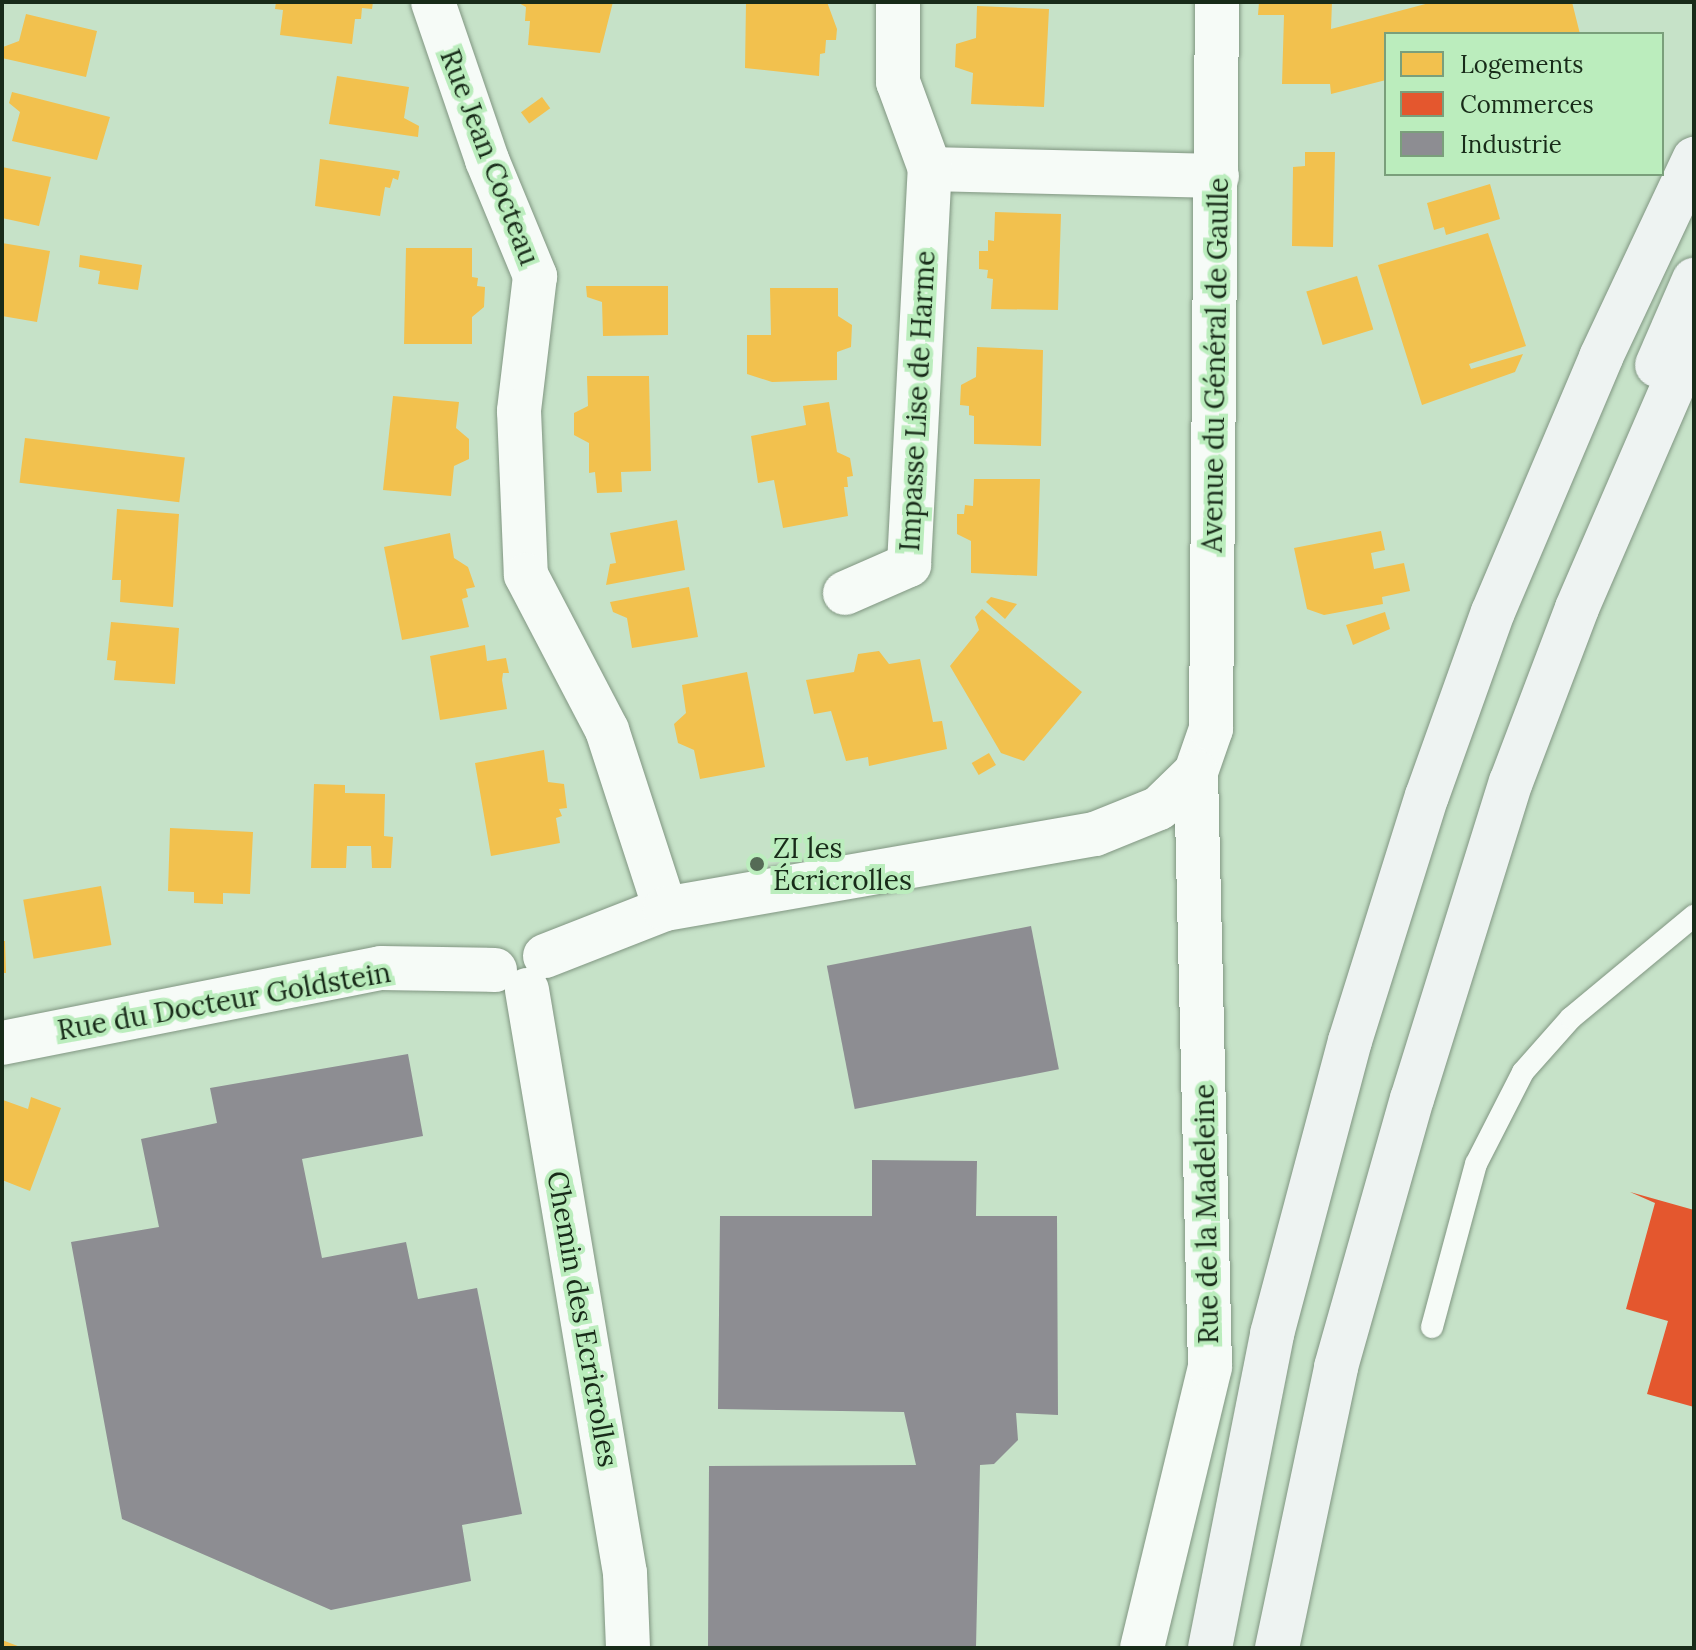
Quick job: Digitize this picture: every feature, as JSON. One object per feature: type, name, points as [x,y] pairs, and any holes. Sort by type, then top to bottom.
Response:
[{"type":"main road","points":[[1210,1648],[1272,1334],[1350,1041],[1427,796],[1493,612],[1606,344],[1694,159]]},
{"type":"main road","points":[[1277,1648],[1336,1367],[1412,1099],[1617,454],[1694,280]]},
{"type":"main road","points":[[1511,782],[1577,608],[1694,338]]},
{"type":"street","name":"Rue Jean Cocteau","points":[[433,2],[487,160],[535,276],[519,411],[526,575],[607,730],[665,909]]},
{"type":"street","points":[[898,2],[898,82],[930,169],[1217,176]]},
{"type":"street","name":"Avenue du Général de Gaulle","points":[[1211,729],[1217,2]]},
{"type":"street","name":"Impasse Lise de Harme","points":[[845,593],[909,565],[930,169]]},
{"type":"street","name":"Rue du Docteur Goldstein","points":[[2,1043],[381,968],[523,972],[665,909],[1095,834],[1159,808],[1196,772],[1211,729]]},
{"type":"street","name":"Rue de la Madeleine","points":[[1142,1648],[1210,1367],[1196,772]]},
{"type":"street","name":"Chemin des Ecricrolles","points":[[523,972],[625,1573],[628,1648]]},
{"type":"lane","points":[[1432,1327],[1476,1164],[1523,1072],[1571,1018],[1694,916]]},
{"type":"building: Logements","points":[[276,2],[373,2],[372,9],[362,8],[361,19],[355,19],[352,44],[280,35],[283,10],[275,9]]},
{"type":"building: Logements","points":[[517,2],[613,2],[600,53],[528,45],[530,21],[525,21],[526,7]]},
{"type":"building: Logements","points":[[746,2],[827,2],[837,29],[836,40],[826,40],[825,53],[820,54],[819,76],[745,68]]},
{"type":"building: Logements","points":[[1259,2],[1332,2],[1331,29],[1433,2],[1572,2],[1580,32],[1384,32],[1384,81],[1331,94],[1330,84],[1282,84],[1284,15],[1258,15]]},
{"type":"building: Logements","points":[[977,6],[1049,9],[1044,107],[971,104],[973,73],[955,67],[956,44],[976,38]]},
{"type":"building: Logements","points":[[26,14],[97,31],[86,77],[2,58],[3,47],[19,41]]},
{"type":"building: Logements","points":[[337,76],[409,87],[404,118],[419,126],[418,137],[329,124]]},
{"type":"building: Logements","points":[[12,92],[110,117],[97,160],[12,141],[20,112],[9,103]]},
{"type":"building: Logements","points":[[542,97],[550,108],[529,124],[521,112]]},
{"type":"building: Logements","points":[[1305,152],[1335,152],[1333,247],[1292,246],[1293,167],[1305,166]]},
{"type":"building: Logements","points":[[320,159],[400,171],[398,180],[393,178],[390,188],[385,187],[380,216],[315,206]]},
{"type":"building: Logements","points":[[2,167],[51,177],[39,226],[2,218]]},
{"type":"building: Logements","points":[[1490,184],[1500,219],[1446,235],[1444,227],[1434,230],[1427,203]]},
{"type":"building: Logements","points":[[995,212],[1061,214],[1058,310],[991,309],[993,279],[987,278],[988,270],[979,269],[979,251],[988,251],[988,240],[994,241]]},
{"type":"building: Logements","points":[[1488,233],[1526,346],[1469,364],[1471,369],[1523,354],[1515,372],[1422,405],[1378,265]]},
{"type":"building: Logements","points":[[2,243],[50,251],[37,322],[2,316]]},
{"type":"building: Logements","points":[[406,248],[472,248],[472,277],[478,278],[477,286],[485,287],[484,307],[472,317],[472,344],[404,344]]},
{"type":"building: Logements","points":[[80,255],[142,265],[138,290],[98,284],[100,271],[79,267]]},
{"type":"building: Logements","points":[[1357,276],[1373,330],[1323,345],[1306,291]]},
{"type":"building: Logements","points":[[586,286],[668,286],[668,335],[603,336],[602,302],[587,297]]},
{"type":"building: Logements","points":[[770,288],[838,288],[838,316],[852,325],[851,347],[837,352],[837,380],[772,382],[747,374],[747,335],[771,335]]},
{"type":"building: Logements","points":[[977,347],[1043,350],[1041,446],[974,444],[974,416],[969,415],[969,406],[960,405],[961,385],[976,377]]},
{"type":"building: Logements","points":[[587,376],[649,376],[651,471],[621,472],[622,492],[597,493],[595,472],[589,473],[589,443],[574,435],[574,413],[588,406]]},
{"type":"building: Logements","points":[[393,396],[459,402],[456,428],[469,439],[469,459],[454,466],[451,496],[383,490]]},
{"type":"building: Logements","points":[[829,402],[837,452],[850,458],[853,476],[847,477],[848,487],[844,487],[848,516],[783,528],[774,480],[758,483],[751,436],[806,425],[803,406]]},
{"type":"building: Logements","points":[[25,438],[185,458],[179,502],[20,483]]},
{"type":"building: Logements","points":[[974,479],[1040,479],[1037,576],[971,573],[971,541],[957,534],[957,514],[964,514],[965,505],[973,506]]},
{"type":"building: Logements","points":[[117,509],[179,514],[173,607],[120,602],[121,580],[112,580]]},
{"type":"building: Logements","points":[[677,520],[685,570],[606,585],[610,564],[616,563],[610,533]]},
{"type":"building: Logements","points":[[1381,531],[1385,550],[1371,553],[1374,569],[1404,563],[1410,591],[1382,597],[1383,604],[1324,615],[1307,609],[1294,548]]},
{"type":"building: Logements","points":[[450,533],[454,558],[468,567],[475,587],[466,589],[468,597],[462,599],[469,627],[402,640],[384,547]]},
{"type":"building: Logements","points":[[689,587],[698,637],[632,648],[627,618],[613,612],[610,602]]},
{"type":"building: Logements","points":[[991,597],[1017,604],[1005,619],[986,602]]},
{"type":"building: Logements","points":[[982,609],[1082,692],[1024,761],[1001,753],[950,666],[979,630],[975,617]]},
{"type":"building: Logements","points":[[1385,612],[1390,629],[1353,645],[1346,625]]},
{"type":"building: Logements","points":[[111,622],[179,628],[175,684],[114,680],[116,661],[107,660]]},
{"type":"building: Logements","points":[[485,645],[487,661],[506,658],[509,673],[503,673],[502,680],[507,709],[440,720],[430,656]]},
{"type":"building: Logements","points":[[879,651],[889,664],[920,659],[933,722],[942,721],[947,749],[869,766],[868,757],[846,761],[831,711],[814,714],[806,680],[854,672],[858,654]]},
{"type":"building: Logements","points":[[747,672],[765,767],[700,779],[694,750],[678,743],[674,724],[686,713],[682,685]]},
{"type":"building: Logements","points":[[544,750],[548,782],[564,784],[567,808],[559,809],[562,816],[556,818],[560,843],[491,856],[475,763]]},
{"type":"building: Logements","points":[[989,753],[996,765],[979,775],[972,763]]},
{"type":"building: Logements","points":[[314,784],[345,785],[345,793],[385,794],[384,836],[393,837],[391,868],[372,868],[371,846],[347,846],[346,868],[311,868]]},
{"type":"building: Logements","points":[[170,828],[253,832],[250,894],[223,893],[223,904],[194,903],[194,892],[168,891]]},
{"type":"building: Logements","points":[[101,886],[111,945],[34,959],[23,900]]},
{"type":"building: Logements","points":[[2,941],[5,941],[6,973],[2,973]]},
{"type":"building: Logements","points":[[31,1097],[61,1108],[30,1191],[2,1180],[2,1104],[3,1100],[28,1109]]},
{"type":"building: Logements","points":[[2,1640],[23,1648],[2,1648]]},
{"type":"building: Commerces","points":[[1630,1192],[1694,1210],[1694,1407],[1647,1394],[1668,1321],[1626,1309],[1655,1203]]},
{"type":"building: Industrie","points":[[1031,926],[1059,1069],[855,1109],[827,966]]},
{"type":"building: Industrie","points":[[408,1054],[423,1136],[302,1159],[322,1258],[406,1242],[418,1299],[477,1288],[522,1514],[462,1525],[471,1581],[331,1610],[122,1519],[71,1242],[159,1227],[141,1139],[217,1123],[210,1088]]},
{"type":"building: Industrie","points":[[872,1160],[977,1161],[976,1216],[1057,1216],[1058,1415],[1016,1413],[1018,1440],[994,1464],[980,1465],[976,1648],[708,1648],[709,1466],[916,1465],[904,1412],[718,1409],[720,1216],[872,1216]]},
{"type":"place","name":"ZI les Écricrolles","points":[[757,864]]}]
